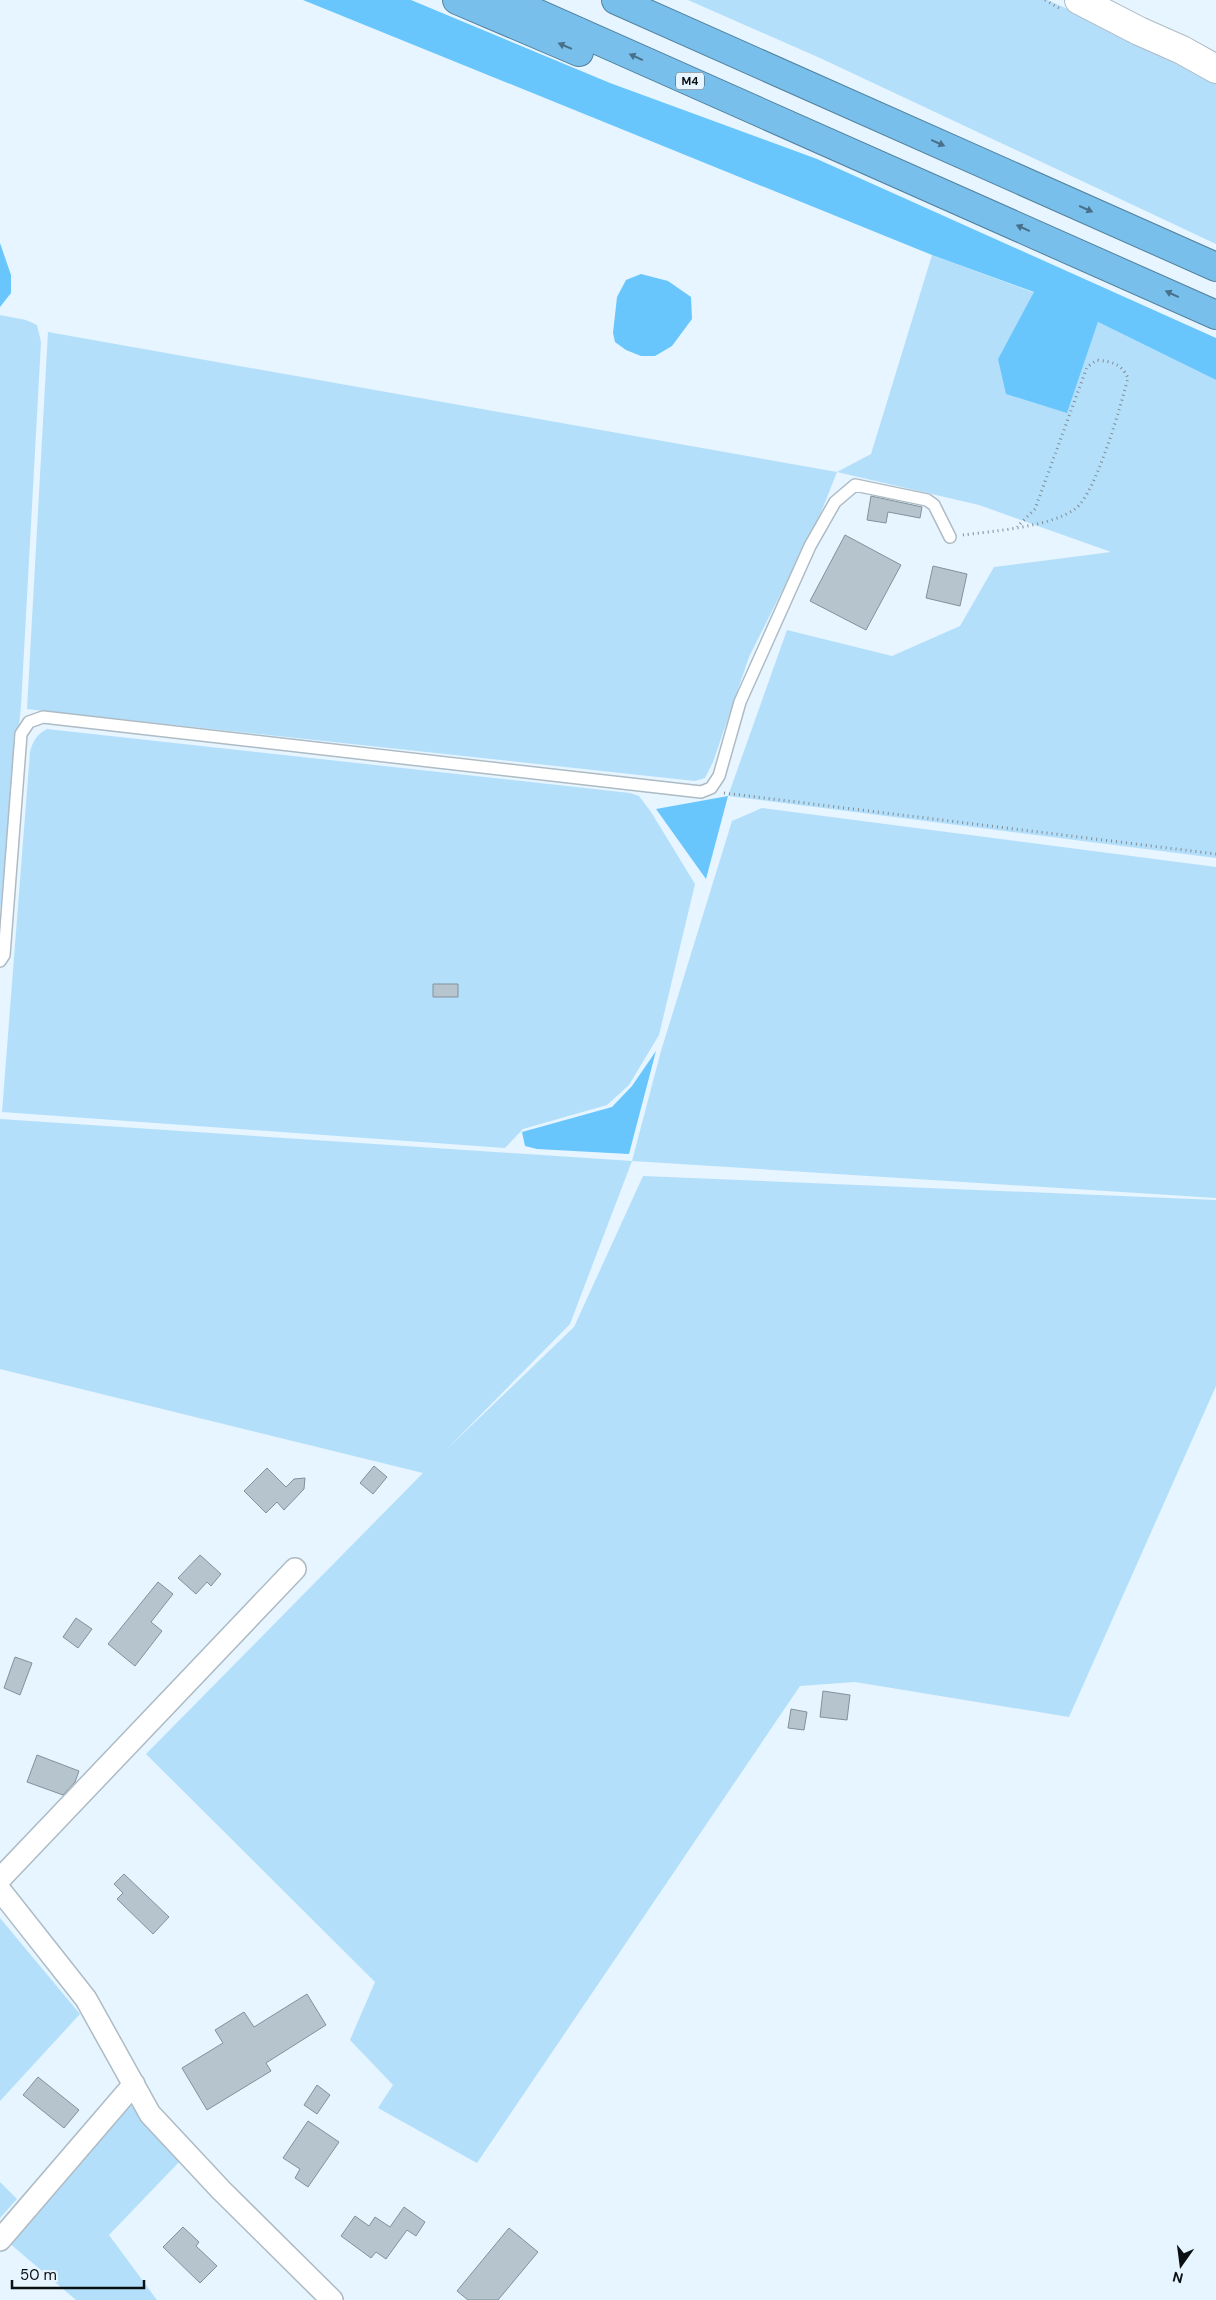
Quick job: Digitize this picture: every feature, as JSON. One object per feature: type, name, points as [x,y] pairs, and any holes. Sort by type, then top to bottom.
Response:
[{"type":"highway","points":[[456,0],[703,104],[873,162]]},
{"type":"highway","name":"M4","points":[[507,0],[1216,315]]},
{"type":"highway","points":[[616,0],[1216,268]]},
{"type":"highway","points":[[653,0],[735,37],[894,123]]},
{"type":"main road","points":[[1079,0],[1139,31],[1182,50],[1216,69]]},
{"type":"main road","points":[[1182,50],[1216,57]]},
{"type":"street","points":[[0,1879],[295,1569]]},
{"type":"street","points":[[0,1890],[86,1999],[150,2114],[221,2190],[332,2300]]},
{"type":"street","points":[[0,2240],[134,2084]]},
{"type":"lane","points":[[0,961],[4,955],[21,734],[29,722],[43,717],[701,792],[711,788],[719,776],[732,726],[750,677],[810,546],[835,502],[855,485],[927,500],[934,505],[950,537]]},
{"type":"path","points":[[950,537],[1017,527],[1061,517],[1082,502],[1095,478],[1128,378],[1124,369],[1116,363],[1097,360],[1087,367],[1035,509],[1017,527]]},
{"type":"path","points":[[701,792],[735,793],[1216,854]]},
{"type":"shaded area","points":[[303,0],[411,0],[610,83],[817,159],[1216,338],[1216,380],[1098,322],[1067,413],[1006,394],[998,359],[1034,292],[932,255]]},
{"type":"shaded area","points":[[688,0],[1047,0],[1216,73],[1216,244],[820,58]]},
{"type":"shaded area","points":[[0,243],[11,275],[11,293],[0,307]]},
{"type":"shaded area","points":[[932,255],[1035,293],[998,359],[1067,412],[1098,322],[1216,380],[1216,858],[728,796],[787,630],[892,656],[960,626],[994,567],[1111,552],[979,505],[837,472],[871,454]]},
{"type":"shaded area","points":[[641,274],[668,281],[691,297],[692,319],[672,346],[655,356],[641,356],[626,350],[615,342],[613,333],[617,297],[626,280]]},
{"type":"shaded area","points":[[0,315],[26,320],[37,325],[41,342],[21,706],[0,912]]},
{"type":"shaded area","points":[[48,332],[837,472],[820,515],[749,657],[713,762],[705,778],[695,781],[27,709]]},
{"type":"shaded area","points":[[47,729],[630,793],[639,796],[651,812],[695,884],[659,1035],[629,1085],[607,1105],[523,1129],[505,1148],[2,1112],[30,752],[36,739]]},
{"type":"shaded area","points":[[728,796],[706,879],[656,809]]},
{"type":"shaded area","points":[[762,808],[1216,867],[1216,1198],[632,1161],[661,1051],[732,821]]},
{"type":"shaded area","points":[[656,1051],[629,1154],[537,1149],[525,1146],[522,1132],[612,1107],[632,1086]]},
{"type":"shaded area","points":[[0,1119],[632,1161],[570,1324],[446,1450],[574,1327],[643,1176],[1216,1200],[1216,1386],[1069,1717],[855,1682],[800,1686],[477,2163],[378,2108],[393,2085],[350,2040],[375,1982],[146,1754],[423,1473],[0,1369]]},
{"type":"shaded area","points":[[0,1918],[80,2014],[0,2101]]},
{"type":"shaded area","points":[[129,2103],[181,2160],[109,2235],[157,2300],[76,2300],[8,2242]]},
{"type":"shaded area","points":[[0,2182],[17,2199],[0,2218]]},
{"type":"building","points":[[871,496],[922,507],[920,518],[888,512],[886,523],[867,520]]},
{"type":"building","points":[[845,535],[901,565],[866,630],[810,601]]},
{"type":"building","points":[[933,566],[967,574],[960,606],[926,598]]},
{"type":"building","points":[[433,984],[458,984],[458,997],[433,997]]},
{"type":"building","points":[[374,1466],[387,1477],[373,1494],[360,1483]]},
{"type":"building","points":[[267,1468],[286,1487],[294,1479],[305,1478],[304,1489],[284,1510],[277,1502],[266,1513],[244,1491]]},
{"type":"building","points":[[200,1555],[221,1574],[211,1586],[207,1582],[196,1594],[178,1578]]},
{"type":"building","points":[[158,1582],[173,1594],[151,1622],[162,1631],[135,1666],[108,1644]]},
{"type":"building","points":[[76,1618],[92,1629],[78,1648],[63,1637]]},
{"type":"building","points":[[15,1657],[32,1663],[20,1695],[4,1688]]},
{"type":"building","points":[[823,1691],[850,1695],[847,1720],[820,1717]]},
{"type":"building","points":[[791,1709],[807,1712],[804,1730],[788,1728]]},
{"type":"building","points":[[37,1755],[79,1771],[75,1782],[63,1795],[27,1782]]},
{"type":"building","points":[[124,1874],[169,1917],[153,1934],[117,1899],[123,1893],[114,1884]]},
{"type":"building","points":[[307,1994],[326,2025],[266,2063],[271,2071],[207,2110],[182,2068],[223,2043],[215,2030],[244,2012],[254,2027]]},
{"type":"building","points":[[38,2077],[79,2110],[64,2128],[23,2095]]},
{"type":"building","points":[[317,2085],[330,2095],[317,2114],[304,2105]]},
{"type":"building","points":[[308,2121],[339,2142],[308,2187],[295,2178],[300,2169],[283,2158]]},
{"type":"building","points":[[404,2207],[425,2222],[416,2236],[407,2230],[386,2259],[376,2252],[371,2258],[341,2236],[355,2216],[369,2226],[375,2217],[390,2227]]},
{"type":"building","points":[[183,2227],[199,2242],[196,2246],[217,2266],[200,2283],[163,2247]]},
{"type":"building","points":[[509,2228],[538,2252],[498,2300],[468,2300],[457,2291]]}]
